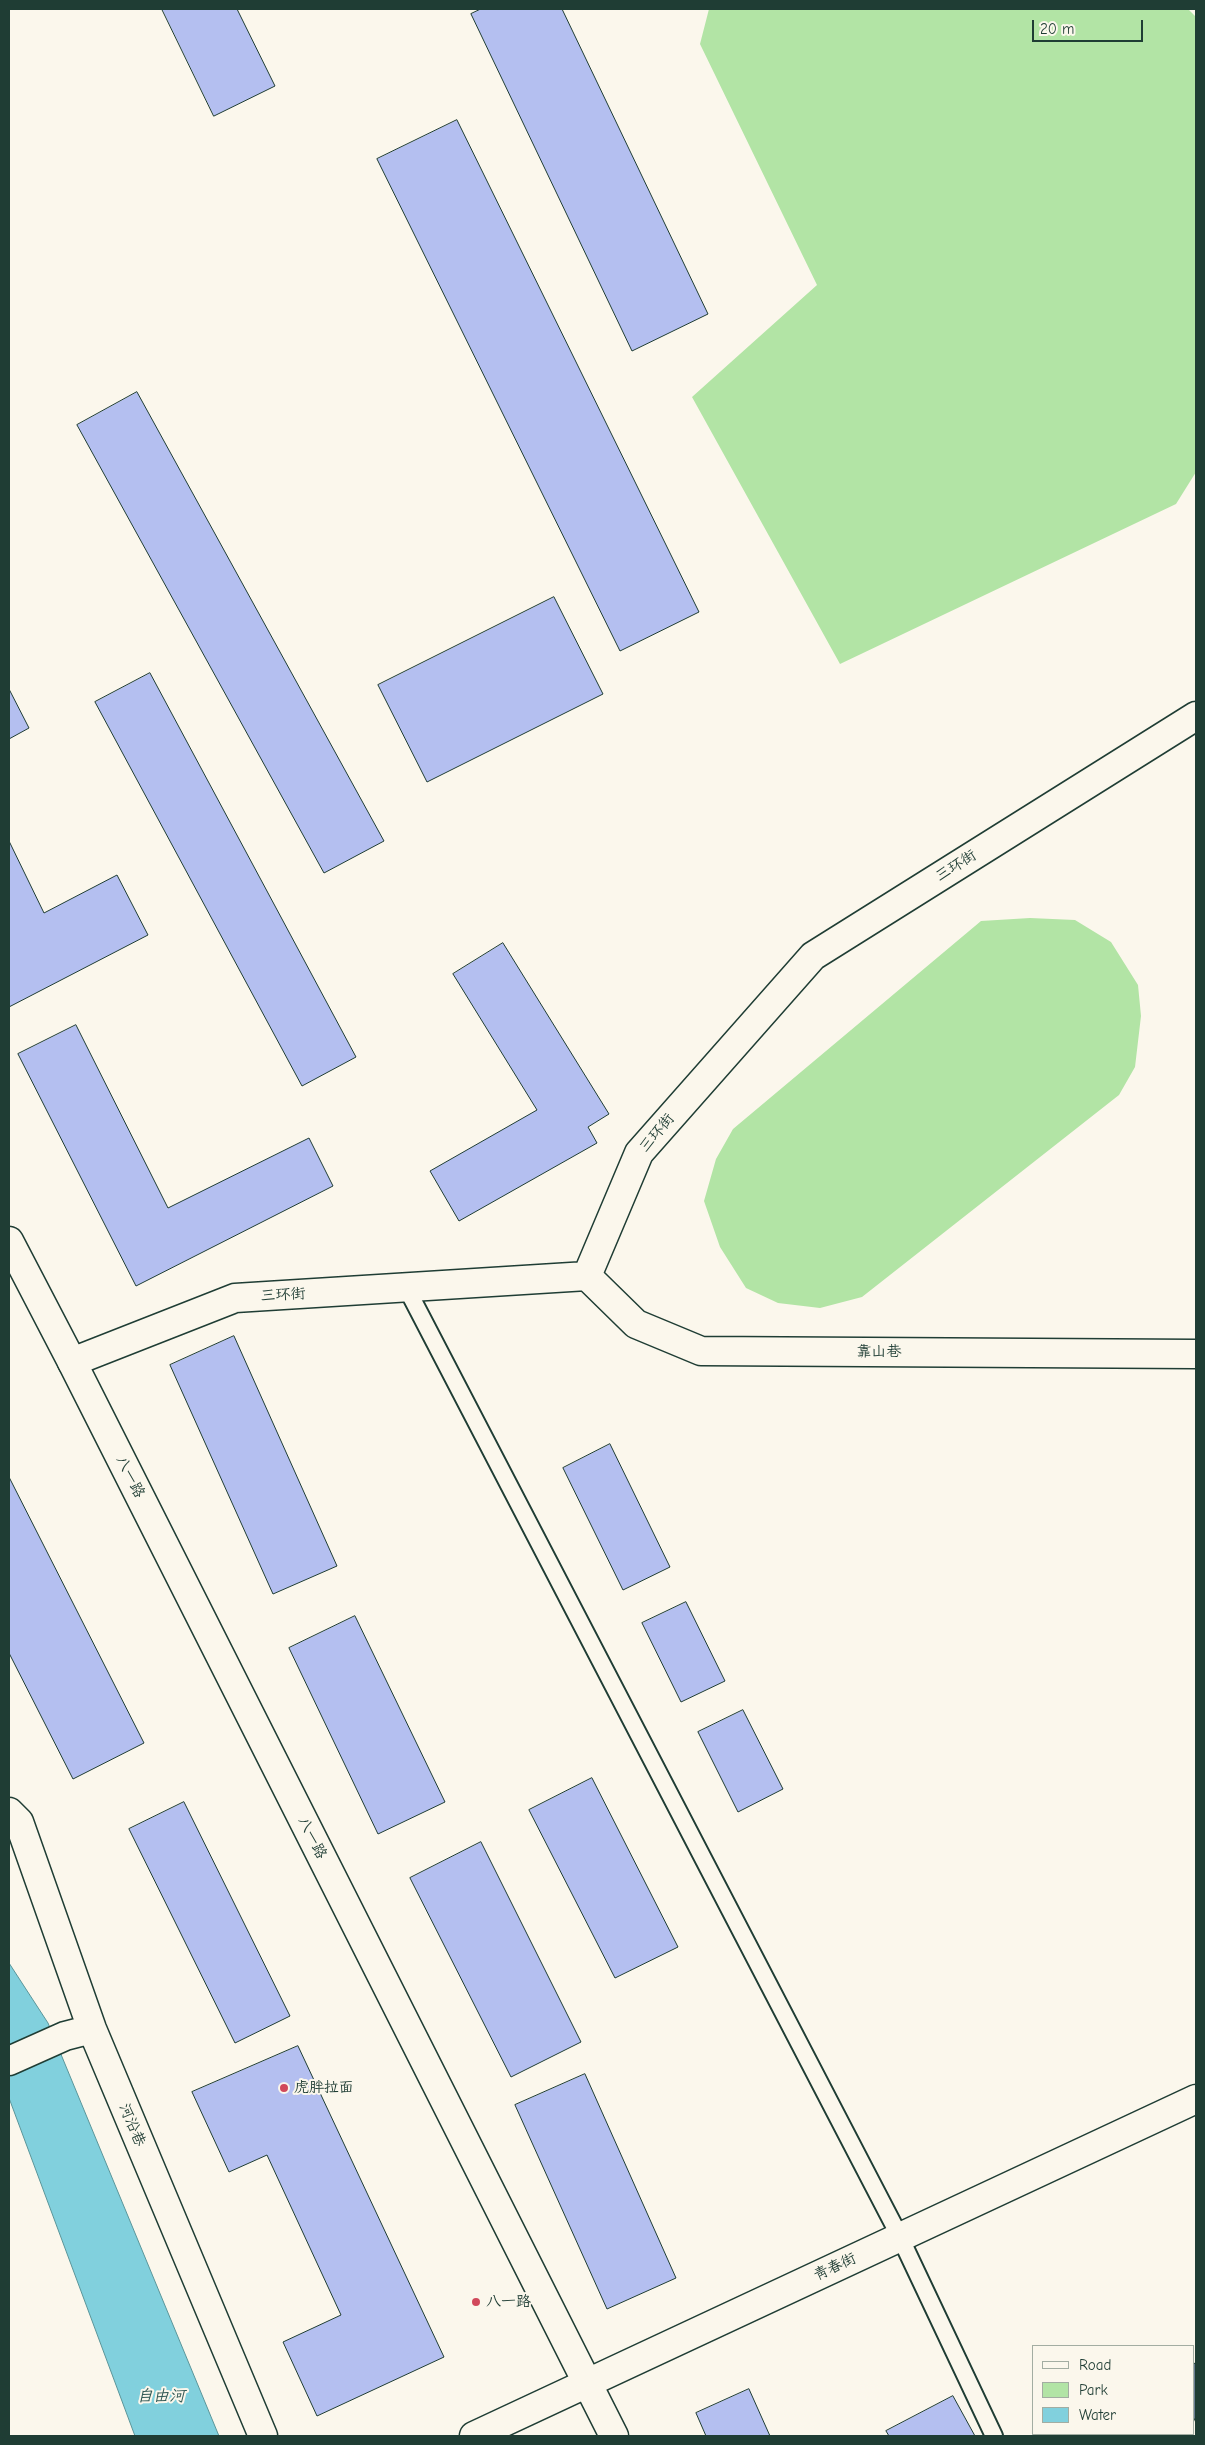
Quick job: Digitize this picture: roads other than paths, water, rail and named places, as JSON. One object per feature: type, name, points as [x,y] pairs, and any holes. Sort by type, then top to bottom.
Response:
[{"type":"street","name":"三环街","points":[[72,1362],[235,1298],[587,1276],[639,1153],[812,956],[1196,716]]},
{"type":"street","name":"八一路","points":[[9,1241],[72,1362],[614,2436]]},
{"type":"street","name":"靠山巷","points":[[587,1276],[636,1324],[701,1351],[1196,1354]]},
{"type":"street","name":"河沿巷","points":[[9,1812],[19,1822],[92,2029],[263,2436]]},
{"type":"street","points":[[9,2060],[66,2036],[92,2029]]},
{"type":"street","name":"青春街","points":[[474,2436],[1196,2099]]},
{"type":"lane","points":[[406,1287],[900,2236],[994,2436]]},
{"type":"water","name":"自由河","points":[[9,1963],[48,2023],[219,2436],[135,2436],[9,2098]]},
{"type":"place","name":"虎胖拉面","points":[[284,2088]]},
{"type":"place","name":"八一路","points":[[476,2302]]}]
